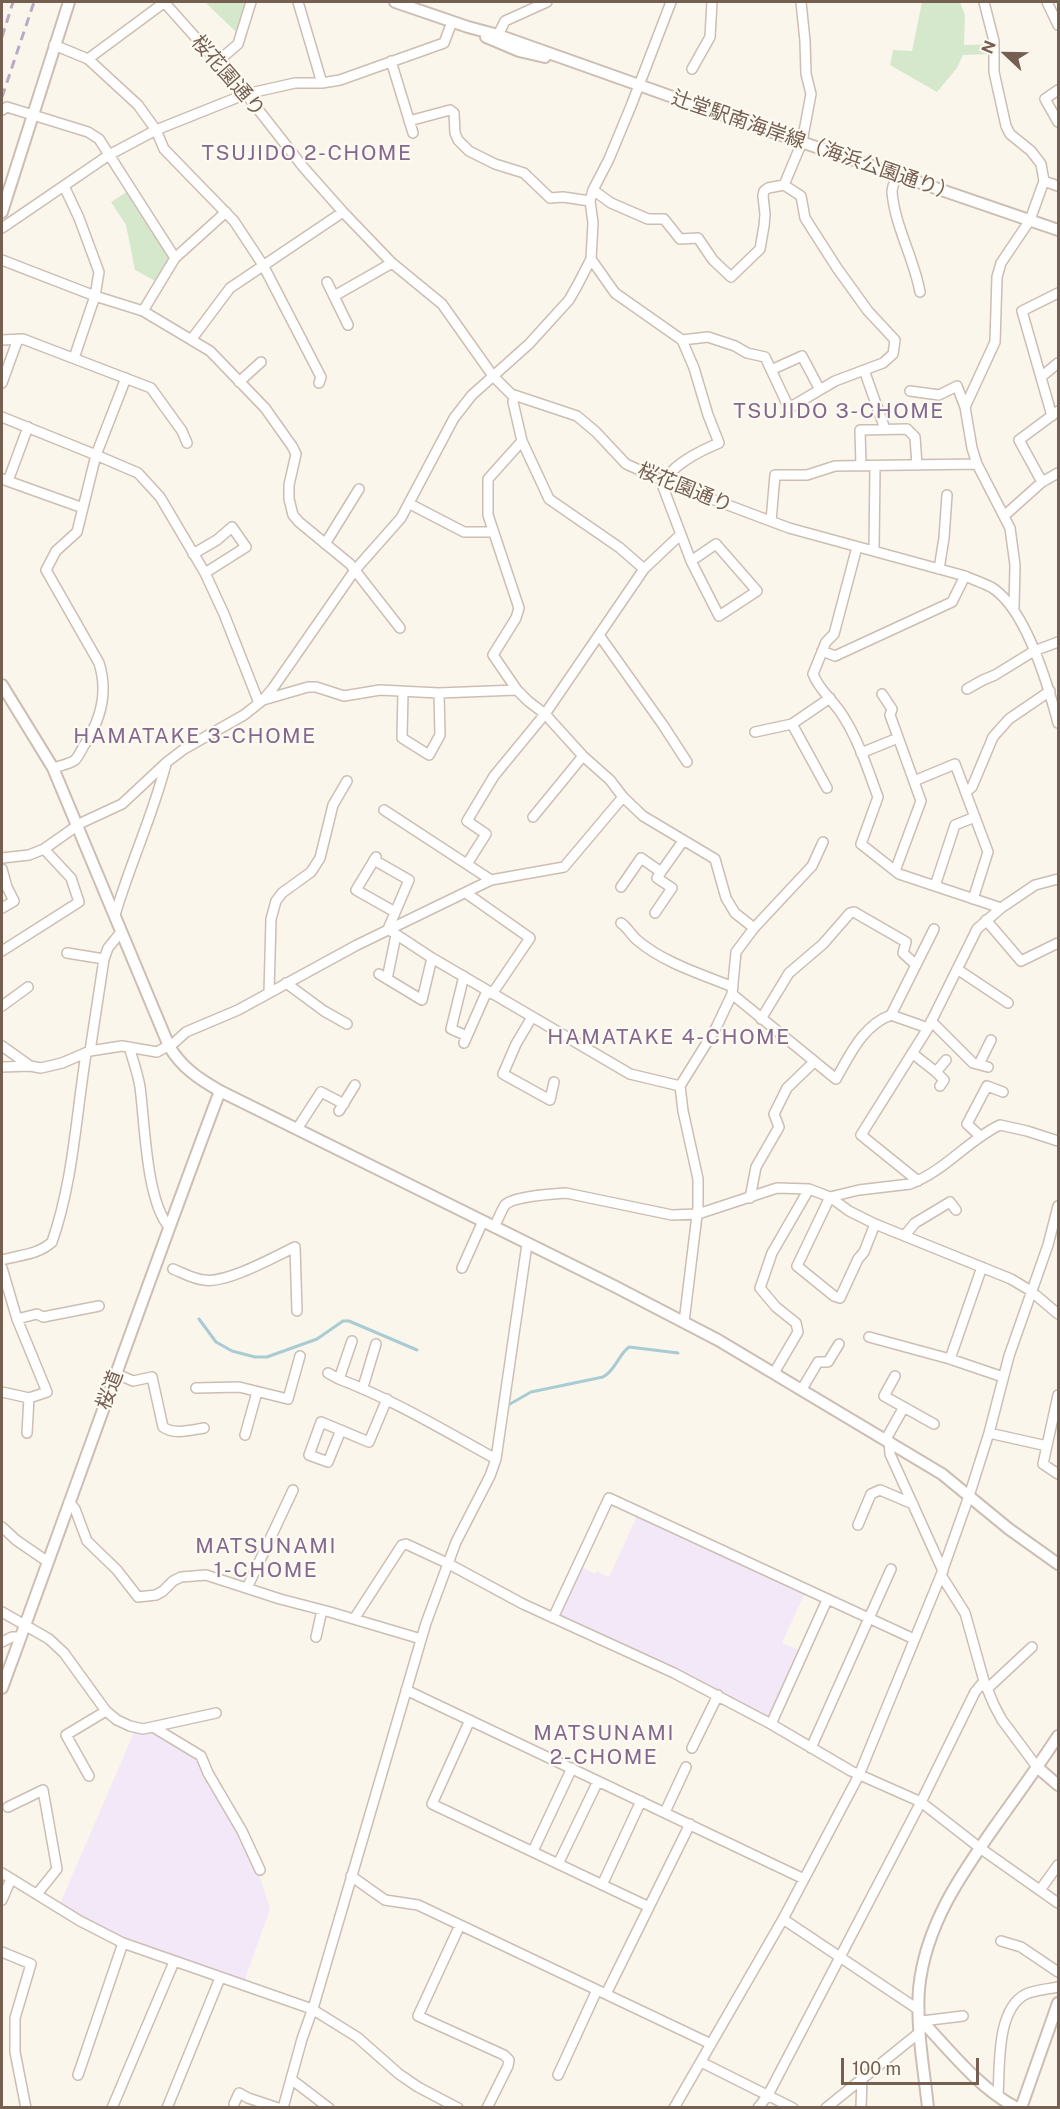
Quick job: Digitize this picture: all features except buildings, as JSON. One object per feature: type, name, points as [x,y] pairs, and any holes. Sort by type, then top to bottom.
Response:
[{"type":"street","points":[[2,212],[31,115],[69,2]]},
{"type":"street","points":[[88,59],[164,2]]},
{"type":"street","name":"桜花園通り","points":[[164,2],[246,94],[304,168],[343,212],[392,263],[442,304],[494,376],[515,396],[577,416],[597,432],[608,447],[626,464],[664,481],[771,521],[856,548],[965,576],[992,588],[1014,608],[1034,651],[1059,723]]},
{"type":"street","points":[[217,62],[238,44],[251,2]]},
{"type":"street","points":[[298,2],[322,83]]},
{"type":"street","name":"辻堂駅南海岸線（海浜公園通り）","points":[[395,2],[498,35],[639,86],[1059,230]]},
{"type":"street","points":[[498,35],[505,21],[547,2]]},
{"type":"street","points":[[2,858],[29,855],[44,849],[77,826],[122,804],[167,762],[194,742],[244,715],[261,701],[297,655],[355,570],[389,533],[410,504],[454,418],[472,395],[529,344],[569,300],[591,259],[593,223],[590,201],[593,190],[609,159],[671,2]]},
{"type":"street","points":[[692,69],[710,37],[712,2]]},
{"type":"street","points":[[784,185],[802,142],[810,94],[806,74],[801,2]]},
{"type":"street","points":[[965,407],[995,342],[997,277],[1001,263],[1030,220],[1044,181],[1041,164],[1031,151],[1010,134],[1006,126],[994,72],[994,41],[984,2]]},
{"type":"street","points":[[1047,2],[1059,25]]},
{"type":"street","points":[[2,228],[110,155],[156,130],[246,94],[295,83],[322,83],[339,80],[444,43],[452,22]]},
{"type":"street","name":"辻堂駅南海岸線（海浜公園通り）","points":[[468,27],[519,51],[569,61]]},
{"type":"street","points":[[54,45],[88,59],[138,105],[156,130],[164,149],[171,158],[226,212],[262,265],[321,377],[319,383]]},
{"type":"street","points":[[391,61],[413,133]]},
{"type":"street","points":[[1059,90],[1045,99],[1059,122]]},
{"type":"street","points":[[2,110],[8,107],[87,132],[99,139],[175,258]]},
{"type":"street","points":[[410,121],[450,110],[454,113],[455,133],[458,140],[469,151],[495,164],[524,173],[550,198],[562,197],[590,201]]},
{"type":"street","points":[[897,175],[892,190],[901,235],[917,272],[920,292]]},
{"type":"street","points":[[1044,181],[1059,186]]},
{"type":"street","points":[[593,190],[611,202],[648,219],[664,219],[680,239],[698,238],[713,260],[731,277],[760,249],[765,214],[764,191],[784,185],[801,196],[805,218],[837,268],[868,311],[895,340],[893,354],[883,363],[835,381],[789,408],[765,357],[747,353],[708,337],[682,340]]},
{"type":"street","points":[[64,186],[79,218],[99,272],[95,296],[74,358]]},
{"type":"street","points":[[143,311],[175,258],[226,212]]},
{"type":"street","points":[[193,341],[194,336],[224,294],[262,265],[343,212]]},
{"type":"street","points":[[591,259],[615,293],[682,340],[694,368],[719,443],[702,450],[680,465],[664,481],[663,487],[691,561],[719,616],[757,591],[716,544],[691,561]]},
{"type":"street","points":[[2,260],[95,296],[143,311],[210,351],[265,408],[292,446],[296,454],[288,485],[293,515],[355,570],[400,628]]},
{"type":"street","points":[[336,296],[392,263]]},
{"type":"street","points":[[327,282],[336,296],[348,325]]},
{"type":"street","points":[[1042,482],[1019,440],[1055,414],[1022,311],[1059,293]]},
{"type":"street","points":[[2,383],[18,339]]},
{"type":"street","points":[[2,340],[18,339],[151,388],[182,430],[187,443]]},
{"type":"street","points":[[771,370],[802,356],[820,390]]},
{"type":"street","points":[[239,382],[261,362]]},
{"type":"street","points":[[1041,376],[1059,363]]},
{"type":"street","points":[[864,370],[885,429]]},
{"type":"street","points":[[53,768],[74,760],[85,744],[101,711],[104,690],[99,663],[46,570],[56,551],[77,532],[96,455],[126,378]]},
{"type":"street","points":[[910,392],[939,395],[957,386],[965,407],[977,464],[1010,528],[1014,554],[1014,608]]},
{"type":"street","points":[[515,396],[513,402],[522,441],[549,499],[620,548],[644,569]]},
{"type":"street","points":[[2,417],[138,473],[160,497],[205,573],[261,701]]},
{"type":"street","points":[[28,427],[5,480],[83,508]]},
{"type":"street","points":[[861,466],[860,430],[885,429],[907,429],[915,437],[917,465]]},
{"type":"street","points":[[522,441],[488,479],[488,515],[492,532],[519,608],[516,618],[493,655],[528,702],[545,714],[643,816],[715,859],[726,898],[735,913],[754,928]]},
{"type":"street","points":[[771,521],[775,475],[807,475],[835,466],[977,464]]},
{"type":"street","points":[[873,551],[875,466]]},
{"type":"street","points":[[1004,516],[1042,482],[1059,473]]},
{"type":"street","points":[[325,544],[359,489]]},
{"type":"street","points":[[939,569],[947,495]]},
{"type":"street","points":[[410,504],[464,532],[492,532]]},
{"type":"street","points":[[193,554],[218,540],[232,527],[246,548],[205,573]]},
{"type":"street","points":[[467,864],[486,834],[467,821],[494,776],[545,714],[644,569],[680,535]]},
{"type":"street","points":[[856,548],[834,634],[826,642],[813,674],[847,722],[878,797],[861,844],[896,872],[1001,908]]},
{"type":"street","points":[[822,651],[835,656],[952,602],[965,576]]},
{"type":"street","points":[[599,635],[687,762]]},
{"type":"street","points":[[967,689],[996,675],[1034,651],[1059,642]]},
{"type":"street","points":[[2,685],[53,768],[169,1046],[188,1070],[220,1091],[684,1322],[774,1373],[942,1474],[1059,1564]]},
{"type":"street","points":[[261,701],[308,687],[316,687],[338,696],[380,690],[439,693],[518,690]]},
{"type":"street","points":[[403,692],[402,738],[429,755],[440,735],[439,693]]},
{"type":"street","points":[[966,792],[972,787],[993,737],[1009,719],[1050,692]]},
{"type":"street","points":[[882,694],[892,709],[890,715],[921,801],[896,872]]},
{"type":"street","points":[[755,732],[792,724],[830,698]]},
{"type":"street","points":[[792,724],[827,788]]},
{"type":"street","points":[[861,753],[898,738]]},
{"type":"street","points":[[538,815],[583,756]]},
{"type":"street","points":[[115,915],[126,876],[158,795],[167,762]]},
{"type":"street","points":[[914,781],[955,764],[988,852],[974,899]]},
{"type":"street","points":[[269,993],[271,919],[276,901],[282,893],[312,872],[320,858],[333,805],[347,781]]},
{"type":"street","points":[[2,1067],[41,1068],[88,1053],[122,1046],[153,1052],[169,1046],[186,1032],[238,1010],[286,983],[392,932],[491,880],[564,867],[623,797]]},
{"type":"street","points":[[384,810],[491,880]]},
{"type":"street","points":[[934,886],[955,825],[975,817]]},
{"type":"street","points":[[655,913],[672,888],[657,878],[683,841]]},
{"type":"street","points":[[684,1322],[698,1214],[697,1168],[683,1111],[680,1086],[716,1028],[733,990],[736,952],[754,928],[812,866],[823,842]]},
{"type":"street","points":[[2,951],[79,902],[71,878],[44,849]]},
{"type":"street","points":[[621,887],[641,858],[661,872]]},
{"type":"street","points":[[395,912],[356,890],[375,859],[409,880],[395,912],[383,977],[422,1000],[432,958]]},
{"type":"street","points":[[2,869],[14,901],[2,908]]},
{"type":"street","points":[[918,1181],[861,1135],[929,1025],[977,929],[1001,908],[1035,885],[1059,879]]},
{"type":"street","points":[[464,976],[451,1029],[465,1040],[490,993],[530,938],[466,893]]},
{"type":"street","points":[[761,1018],[789,973],[823,944],[850,913],[854,912],[906,942],[903,953],[916,965]]},
{"type":"street","points":[[986,920],[1021,961],[1059,943]]},
{"type":"street","points":[[621,923],[631,930],[635,939],[660,955],[733,990],[761,1018],[836,1079],[867,1030],[891,1015],[934,929]]},
{"type":"street","points":[[2,1260],[36,1252],[52,1242],[70,1173],[71,1149],[104,959],[108,948],[121,932]]},
{"type":"street","points":[[392,932],[490,993],[630,1074],[680,1086]]},
{"type":"street","points":[[67,953],[104,959]]},
{"type":"street","points":[[957,969],[1008,1003]]},
{"type":"street","points":[[286,983],[324,1011],[347,1024]]},
{"type":"street","points":[[2,1006],[28,987]]},
{"type":"street","points":[[891,1015],[929,1025],[973,1063],[983,1066],[990,1040]]},
{"type":"street","points":[[532,1017],[516,1044],[503,1074],[550,1100],[554,1082]]},
{"type":"street","points":[[2,1046],[30,1066]]},
{"type":"street","points":[[129,1047],[140,1084],[151,1176],[162,1217],[169,1227]]},
{"type":"street","points":[[912,1053],[944,1080],[940,1086]]},
{"type":"street","points":[[936,1072],[946,1060]]},
{"type":"street","points":[[750,1198],[756,1167],[779,1127],[774,1114],[787,1088],[814,1062]]},
{"type":"street","points":[[297,1129],[321,1092],[341,1108],[355,1085]]},
{"type":"street","points":[[980,1136],[967,1124],[987,1086],[1003,1092]]},
{"type":"street","name":"桜道","points":[[2,1688],[220,1091]]},
{"type":"street","points":[[830,1197],[918,1181],[945,1165],[980,1136],[1000,1125],[1007,1125],[1059,1141]]},
{"type":"street","points":[[495,1227],[505,1205],[549,1194],[566,1193],[661,1214],[698,1214],[777,1188],[809,1190],[830,1197],[875,1224],[1011,1279],[1031,1291],[1059,1314]]},
{"type":"street","points":[[774,1373],[798,1332],[796,1323],[776,1307],[760,1288],[772,1253],[809,1190]]},
{"type":"street","points":[[830,1197],[797,1266],[834,1296],[840,1298],[858,1259],[864,1252],[875,1224]]},
{"type":"street","points":[[904,1235],[915,1222],[950,1202],[956,1210]]},
{"type":"street","points":[[674,2108],[783,1919],[860,1775],[942,1573],[969,1496],[1003,1377],[1059,1206]]},
{"type":"street","points":[[462,1268],[483,1221]]},
{"type":"street","points":[[283,2108],[421,1639],[447,1563],[482,1493],[496,1459],[527,1244]]},
{"type":"street","points":[[173,1269],[205,1281],[215,1280],[239,1273],[295,1246],[297,1311]]},
{"type":"street","points":[[950,1359],[982,1267]]},
{"type":"street","points":[[2,1268],[17,1319],[46,1392],[29,1398],[2,1392]]},
{"type":"street","points":[[17,1319],[37,1314],[43,1317],[99,1306]]},
{"type":"street","points":[[869,1337],[950,1359],[1003,1377]]},
{"type":"street","points":[[339,1378],[352,1341]]},
{"type":"street","points":[[363,1387],[376,1344]]},
{"type":"street","points":[[802,1389],[818,1362],[828,1362],[838,1344]]},
{"type":"street","points":[[196,1388],[239,1387],[288,1399],[300,1356]]},
{"type":"street","points":[[328,1373],[387,1399],[496,1459]]},
{"type":"street","points":[[117,1374],[133,1381],[152,1377],[163,1427],[167,1430],[184,1431],[204,1428]]},
{"type":"street","points":[[896,1376],[884,1396],[934,1424]]},
{"type":"street","points":[[245,1435],[257,1392]]},
{"type":"street","points":[[1059,1395],[1043,1464],[1059,1474]]},
{"type":"street","points":[[27,1433],[29,1398]]},
{"type":"street","points":[[341,1430],[374,1443],[387,1399]]},
{"type":"street","points":[[904,1407],[887,1440],[890,1454],[942,1573],[965,1613],[986,1685],[1002,1720],[1037,1767],[1059,1785]]},
{"type":"street","points":[[988,1433],[1047,1446]]},
{"type":"street","points":[[247,1588],[293,1490]]},
{"type":"street","points":[[858,1525],[871,1494],[880,1490],[913,1504]]},
{"type":"street","points":[[553,1618],[609,1498],[914,1639]]},
{"type":"street","points":[[69,1502],[75,1509],[87,1541],[117,1570],[138,1597],[156,1595],[172,1581],[192,1575],[206,1575],[280,1599],[421,1639]]},
{"type":"street","points":[[2,1527],[48,1562]]},
{"type":"street","points":[[354,1619],[402,1545],[406,1544],[447,1563],[523,1604],[718,1695],[860,1775],[921,1802],[980,1848],[1059,1903]]},
{"type":"street","points":[[811,1748],[891,1569]]},
{"type":"street","points":[[771,1724],[827,1600]]},
{"type":"street","points":[[316,1636],[322,1610]]},
{"type":"street","points":[[2,1612],[49,1639],[64,1653],[106,1711],[117,1720],[143,1729],[216,1713]]},
{"type":"street","points":[[2,1642],[21,1636]]},
{"type":"street","points":[[758,2108],[768,2095],[839,1955],[921,1802],[975,1692],[1032,1647]]},
{"type":"street","points":[[406,1690],[804,1879]]},
{"type":"street","points":[[692,1748],[718,1695]]},
{"type":"street","points":[[89,1776],[66,1736],[106,1711]]},
{"type":"street","points":[[470,1720],[432,1804],[649,1907]]},
{"type":"street","points":[[153,1727],[201,1756],[208,1773],[242,1831],[260,1870]]},
{"type":"street","points":[[928,2108],[920,2020],[923,1966],[930,1938],[939,1914],[980,1848],[1059,1736]]},
{"type":"street","points":[[665,1812],[686,1767]]},
{"type":"street","points":[[532,1851],[572,1768]]},
{"type":"street","points":[[558,1864],[598,1780]]},
{"type":"street","points":[[8,1807],[43,1790],[57,1869],[38,1894]]},
{"type":"street","points":[[602,1885],[641,1801]]},
{"type":"street","points":[[558,2075],[649,1907],[690,1824]]},
{"type":"street","points":[[1040,1890],[1059,1865]]},
{"type":"street","points":[[2,1873],[80,1921],[123,1943],[312,2009],[357,2037],[399,2074],[418,2087],[458,2108]]},
{"type":"street","points":[[351,1876],[386,1900],[418,1905],[711,2044]]},
{"type":"street","points":[[2,1900],[11,1879]]},
{"type":"street","points":[[783,1919],[839,1955],[920,2020],[974,2075],[998,2095],[1019,2108],[1059,2003]]},
{"type":"street","points":[[460,1925],[418,2016],[504,2055],[508,2060],[508,2066],[487,2108]]},
{"type":"street","points":[[1001,1941],[1021,1947],[1059,1972]]},
{"type":"street","points":[[78,2075],[123,1943]]},
{"type":"street","points":[[2,1952],[31,1964],[15,2018],[15,2052],[26,2108]]},
{"type":"street","points":[[112,2108],[174,1962]]},
{"type":"street","points":[[167,2108],[220,1978]]},
{"type":"street","points":[[998,2095],[1004,2023],[1008,2011],[1024,1995],[1059,1987]]},
{"type":"street","points":[[826,2108],[862,2078],[920,2020],[963,2016]]},
{"type":"street","points":[[701,2062],[793,2108]]},
{"type":"street","points":[[861,2108],[862,2078]]},
{"type":"street","points":[[291,2079],[329,2108]]},
{"type":"street","points":[[234,2104],[239,2092],[248,2098],[278,2108]]},
{"type":"shaded area","points":[[638,1514],[805,1593],[782,1643],[801,1651],[768,1719],[560,1619],[558,1615],[580,1566],[595,1574],[596,1571],[609,1577]]},
{"type":"shaded area","points":[[135,1730],[155,1732],[194,1754],[211,1787],[238,1828],[259,1874],[270,1909],[244,1982],[117,1936],[60,1904]]},
{"type":"green space","points":[[205,2],[247,2],[237,33]]},
{"type":"green space","points":[[922,2],[960,2],[965,15],[964,45],[992,44],[991,54],[963,55],[957,68],[937,92],[890,65],[893,50],[912,51]]},
{"type":"green space","points":[[128,191],[171,257],[157,282],[135,270],[126,225],[111,202]]},
{"type":"waterway","points":[[199,1319],[216,1342],[232,1351],[255,1357],[267,1357],[317,1339],[343,1321],[349,1321],[417,1350]]},
{"type":"waterway","points":[[510,1404],[531,1392],[603,1377],[629,1347],[678,1353]]},
{"type":"railway","points":[[2,37],[13,2]]},
{"type":"railway","points":[[2,97],[34,2]]},
{"type":"district","name":"TSUJIDO 2-CHOME","points":[[307,154]]},
{"type":"district","name":"TSUJIDO 3-CHOME","points":[[839,412]]},
{"type":"district","name":"HAMATAKE 3-CHOME","points":[[195,737]]},
{"type":"district","name":"HAMATAKE 4-CHOME","points":[[669,1038]]},
{"type":"district","name":"MATSUNAMI 1-CHOME","points":[[266,1559]]},
{"type":"district","name":"MATSUNAMI 2-CHOME","points":[[604,1746]]}]
